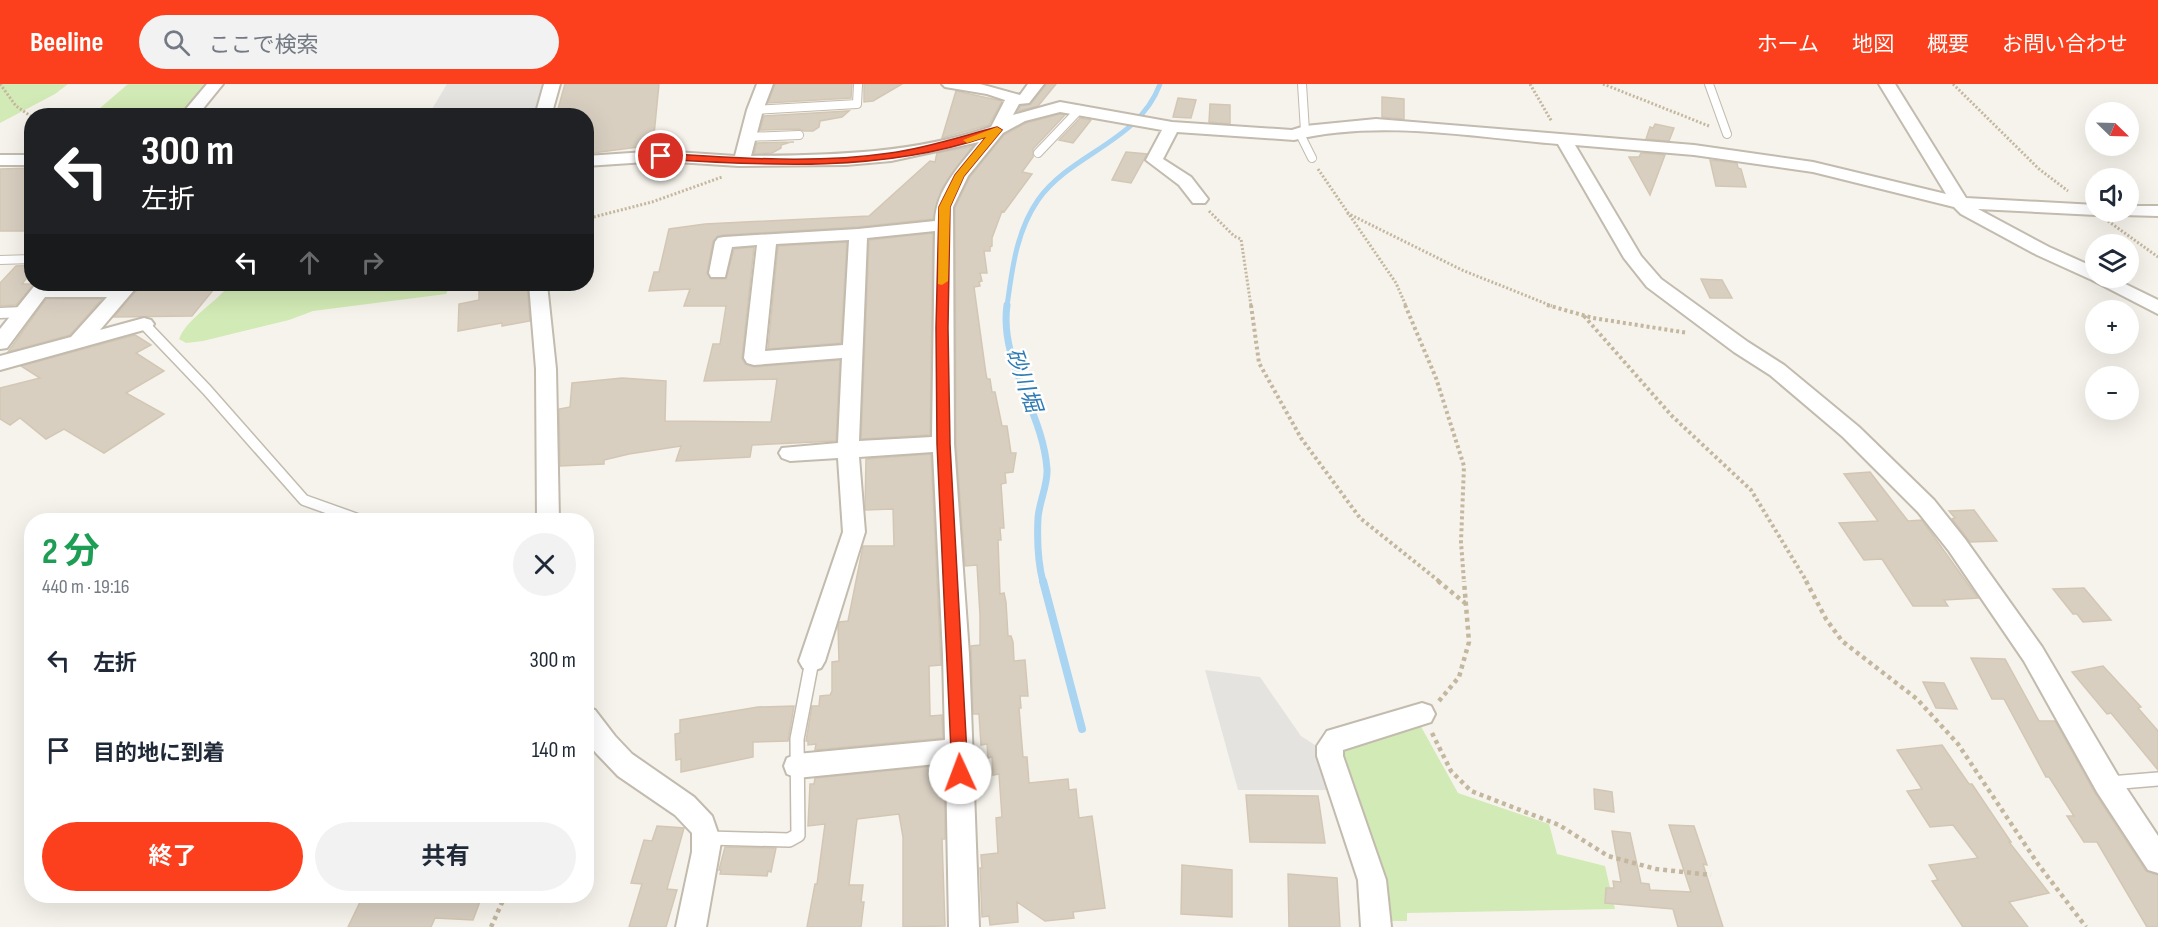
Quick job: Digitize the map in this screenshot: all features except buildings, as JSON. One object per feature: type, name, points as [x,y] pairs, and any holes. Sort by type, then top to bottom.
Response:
[{"type":"street","points":[[195,108],[215,84]]},
{"type":"street","points":[[545,108],[552,84]]},
{"type":"street","points":[[739,161],[743,156],[755,110],[765,84]]},
{"type":"street","points":[[950,84],[992,87],[1014,98],[1024,100],[1036,84]]},
{"type":"street","points":[[1887,84],[1960,203],[1967,210],[2043,251],[2085,270]]},
{"type":"street","points":[[964,927],[959,750],[943,444],[944,207],[960,175],[997,130],[1014,98]]},
{"type":"street","points":[[594,160],[661,156],[739,161],[846,160],[891,156],[965,141],[997,130],[1019,118],[1060,107],[1163,125],[1303,132],[1376,124],[1694,150],[1784,162],[1960,203],[2085,210]]},
{"type":"street","points":[[1163,125],[1154,160],[1185,181],[1199,199]]},
{"type":"street","points":[[1564,140],[1633,258],[1654,283],[1741,347],[1778,370],[1851,432],[1926,506],[1957,545],[2032,654],[2107,783],[2158,860]]},
{"type":"street","points":[[1,161],[24,160]]},
{"type":"street","points":[[2139,211],[2158,211]]},
{"type":"street","points":[[718,273],[724,242],[858,234],[944,225]]},
{"type":"street","points":[[812,661],[854,532],[848,449],[858,234]]},
{"type":"street","points":[[767,240],[754,358],[852,351]]},
{"type":"street","points":[[2119,288],[2158,308]]},
{"type":"street","points":[[0,343],[39,291]]},
{"type":"street","points":[[78,342],[123,291]]},
{"type":"street","points":[[539,291],[546,369],[548,513]]},
{"type":"street","points":[[0,363],[144,324]]},
{"type":"street","points":[[790,453],[943,444]]},
{"type":"street","points":[[1376,927],[1372,880],[1330,756],[1330,746],[1336,739],[1422,714]]},
{"type":"street","points":[[594,729],[628,767],[676,799],[700,821],[708,838],[691,927]]},
{"type":"street","points":[[797,766],[959,750]]},
{"type":"lane","points":[[755,110],[857,104],[858,84]]},
{"type":"lane","points":[[1302,84],[1303,132],[1312,158]]},
{"type":"lane","points":[[1709,84],[1727,134]]},
{"type":"lane","points":[[1038,153],[1079,110]]},
{"type":"lane","points":[[747,137],[800,135]]},
{"type":"lane","points":[[0,260],[24,259]]},
{"type":"lane","points":[[0,313],[23,312]]},
{"type":"lane","points":[[144,324],[207,390],[304,500],[340,513]]},
{"type":"lane","points":[[708,838],[789,840],[798,835],[798,739],[812,661]]},
{"type":"lane","points":[[2107,783],[2158,779]]},
{"type":"path","points":[[0,84],[16,106],[24,112]]},
{"type":"path","points":[[1530,84],[1564,140]]},
{"type":"path","points":[[1603,84],[1727,134]]},
{"type":"path","points":[[1953,84],[2038,169],[2085,203]]},
{"type":"path","points":[[1312,158],[1346,212],[1396,283],[1436,378],[1464,466],[1461,542],[1468,642],[1460,677],[1440,700],[1422,714],[1451,771],[1471,790],[1553,822],[1608,856],[1656,869],[1711,875]]},
{"type":"path","points":[[594,217],[691,190],[730,174],[739,161]]},
{"type":"path","points":[[1199,199],[1234,236],[1241,239],[1259,363],[1301,438],[1360,518],[1465,603]]},
{"type":"path","points":[[1346,212],[1455,268],[1513,293],[1584,316],[1665,326],[1698,337]]},
{"type":"path","points":[[2110,222],[2158,257]]},
{"type":"path","points":[[1584,316],[1672,417],[1751,490],[1800,569],[1826,619],[1842,641],[1870,665],[1917,699],[1958,744],[2038,864],[2086,927]]},
{"type":"path","points":[[491,927],[502,903]]},
{"type":"green space","points":[[0,84],[68,84],[55,94],[28,108],[24,108],[24,110],[0,123]]},
{"type":"green space","points":[[128,84],[205,84],[185,108],[100,108]]},
{"type":"green space","points":[[224,291],[448,291],[446,294],[313,311],[289,320],[203,341],[186,343],[179,339],[188,324]]},
{"type":"green space","points":[[1419,723],[1458,793],[1549,824],[1557,854],[1605,866],[1615,909],[1407,913],[1407,921],[1381,921],[1339,758],[1344,747]]},
{"type":"shaded area","points":[[447,84],[542,84],[537,108],[433,108]]},
{"type":"shaded area","points":[[1205,670],[1260,677],[1301,736],[1315,745],[1331,790],[1238,790]]},
{"type":"waterway","name":"砂川堀","points":[[1007,306],[1013,265],[1020,238],[1038,200],[1068,170],[1121,134],[1137,120],[1150,104],[1160,84]]},
{"type":"waterway","name":"砂川堀","points":[[1007,305],[1006,326],[1009,347],[1038,427],[1047,469],[1038,518],[1038,551],[1043,582]]},
{"type":"waterway","name":"砂川堀","points":[[1043,581],[1082,729]]},
{"type":"slow traffic","points":[[942,281],[944,207],[960,175],[997,130],[967,140]]},
{"type":"route","points":[[661,156],[739,161],[755,159],[846,160],[891,156],[965,141],[997,130],[960,175],[944,207],[942,242],[943,444],[956,654],[960,773]]}]
